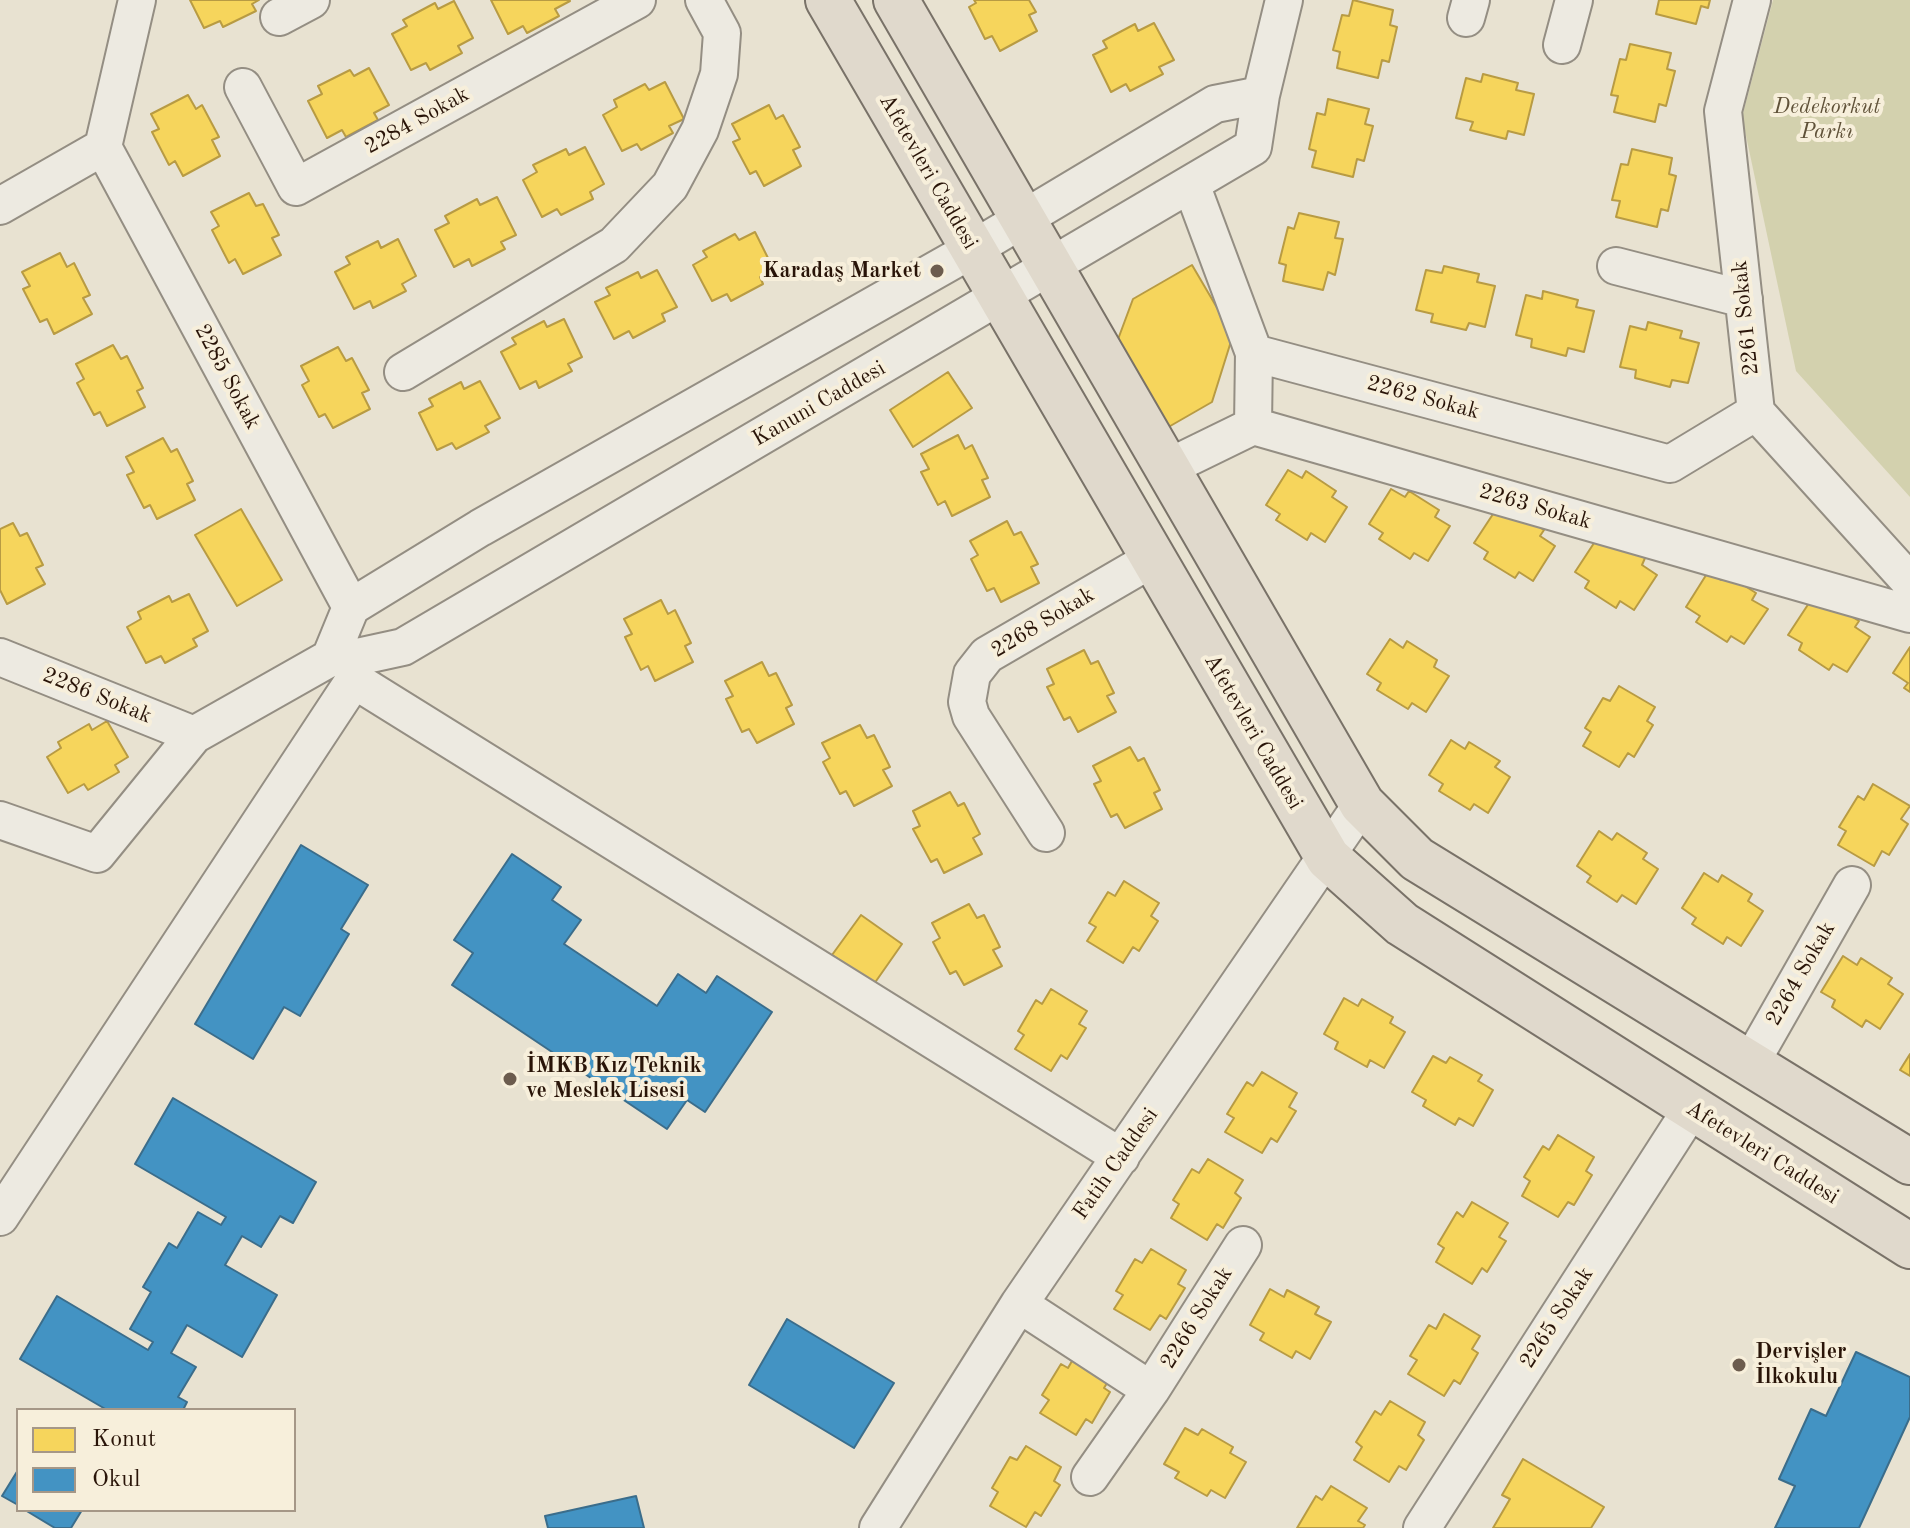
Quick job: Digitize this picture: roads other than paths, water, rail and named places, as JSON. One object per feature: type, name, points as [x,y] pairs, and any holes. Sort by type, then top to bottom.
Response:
[{"type":"main road","name":"Afetevleri Caddesi","points":[[828,0],[1328,858],[1402,924],[1910,1246]]},
{"type":"main road","points":[[896,0],[1362,804],[1417,859],[1910,1162]]},
{"type":"street","points":[[0,206],[103,147],[137,0]]},
{"type":"street","points":[[279,17],[311,0]]},
{"type":"street","name":"2284 Sokak","points":[[243,87],[296,187],[594,10],[637,0]]},
{"type":"street","points":[[403,372],[614,245],[670,186],[700,130],[719,74],[722,33],[704,0]]},
{"type":"street","name":"Kanuni Caddesi","points":[[0,820],[97,854],[194,735],[347,665],[403,647],[1253,147],[1261,95],[1284,0]]},
{"type":"street","points":[[1562,45],[1574,0]]},
{"type":"street","name":"2261 Sokak","points":[[1752,0],[1723,111],[1756,412]]},
{"type":"street","points":[[0,1217],[347,665],[351,607],[480,528],[973,249],[1215,104],[1261,95]]},
{"type":"street","name":"2285 Sokak","points":[[103,147],[351,607]]},
{"type":"street","points":[[1167,468],[1253,426],[1254,353],[1191,184]]},
{"type":"street","points":[[1616,266],[1744,299]]},
{"type":"street","name":"2262 Sokak","points":[[1254,353],[1670,464],[1756,412]]},
{"type":"street","points":[[1756,412],[1910,582]]},
{"type":"street","name":"2263 Sokak","points":[[1253,426],[1910,614]]},
{"type":"street","name":"2268 Sokak","points":[[1046,833],[971,716],[967,702],[972,674],[987,655],[1152,559]]},
{"type":"street","name":"2286 Sokak","points":[[0,657],[194,735]]},
{"type":"street","points":[[347,665],[1121,1157]]},
{"type":"street","name":"Fatih Caddesi","points":[[878,1528],[1019,1304],[1328,858],[1362,804]]},
{"type":"street","name":"2264 Sokak","points":[[1750,1064],[1852,885]]},
{"type":"street","name":"2265 Sokak","points":[[1422,1528],[1692,1108]]},
{"type":"street","name":"2266 Sokak","points":[[1090,1477],[1151,1390],[1243,1245]]},
{"type":"street","name":"2266 Sokak","points":[[1019,1304],[1151,1390]]},
{"type":"place","name":"Karadaş Market","points":[[937,271]]},
{"type":"place","name":"İMKB Kız Teknik ve Meslek Lisesi","points":[[510,1079]]},
{"type":"place","name":"Dervişler İlkokulu","points":[[1739,1365]]},
{"type":"park label","name":"Dedekorkut Parkı","points":[[1827,120]]}]
